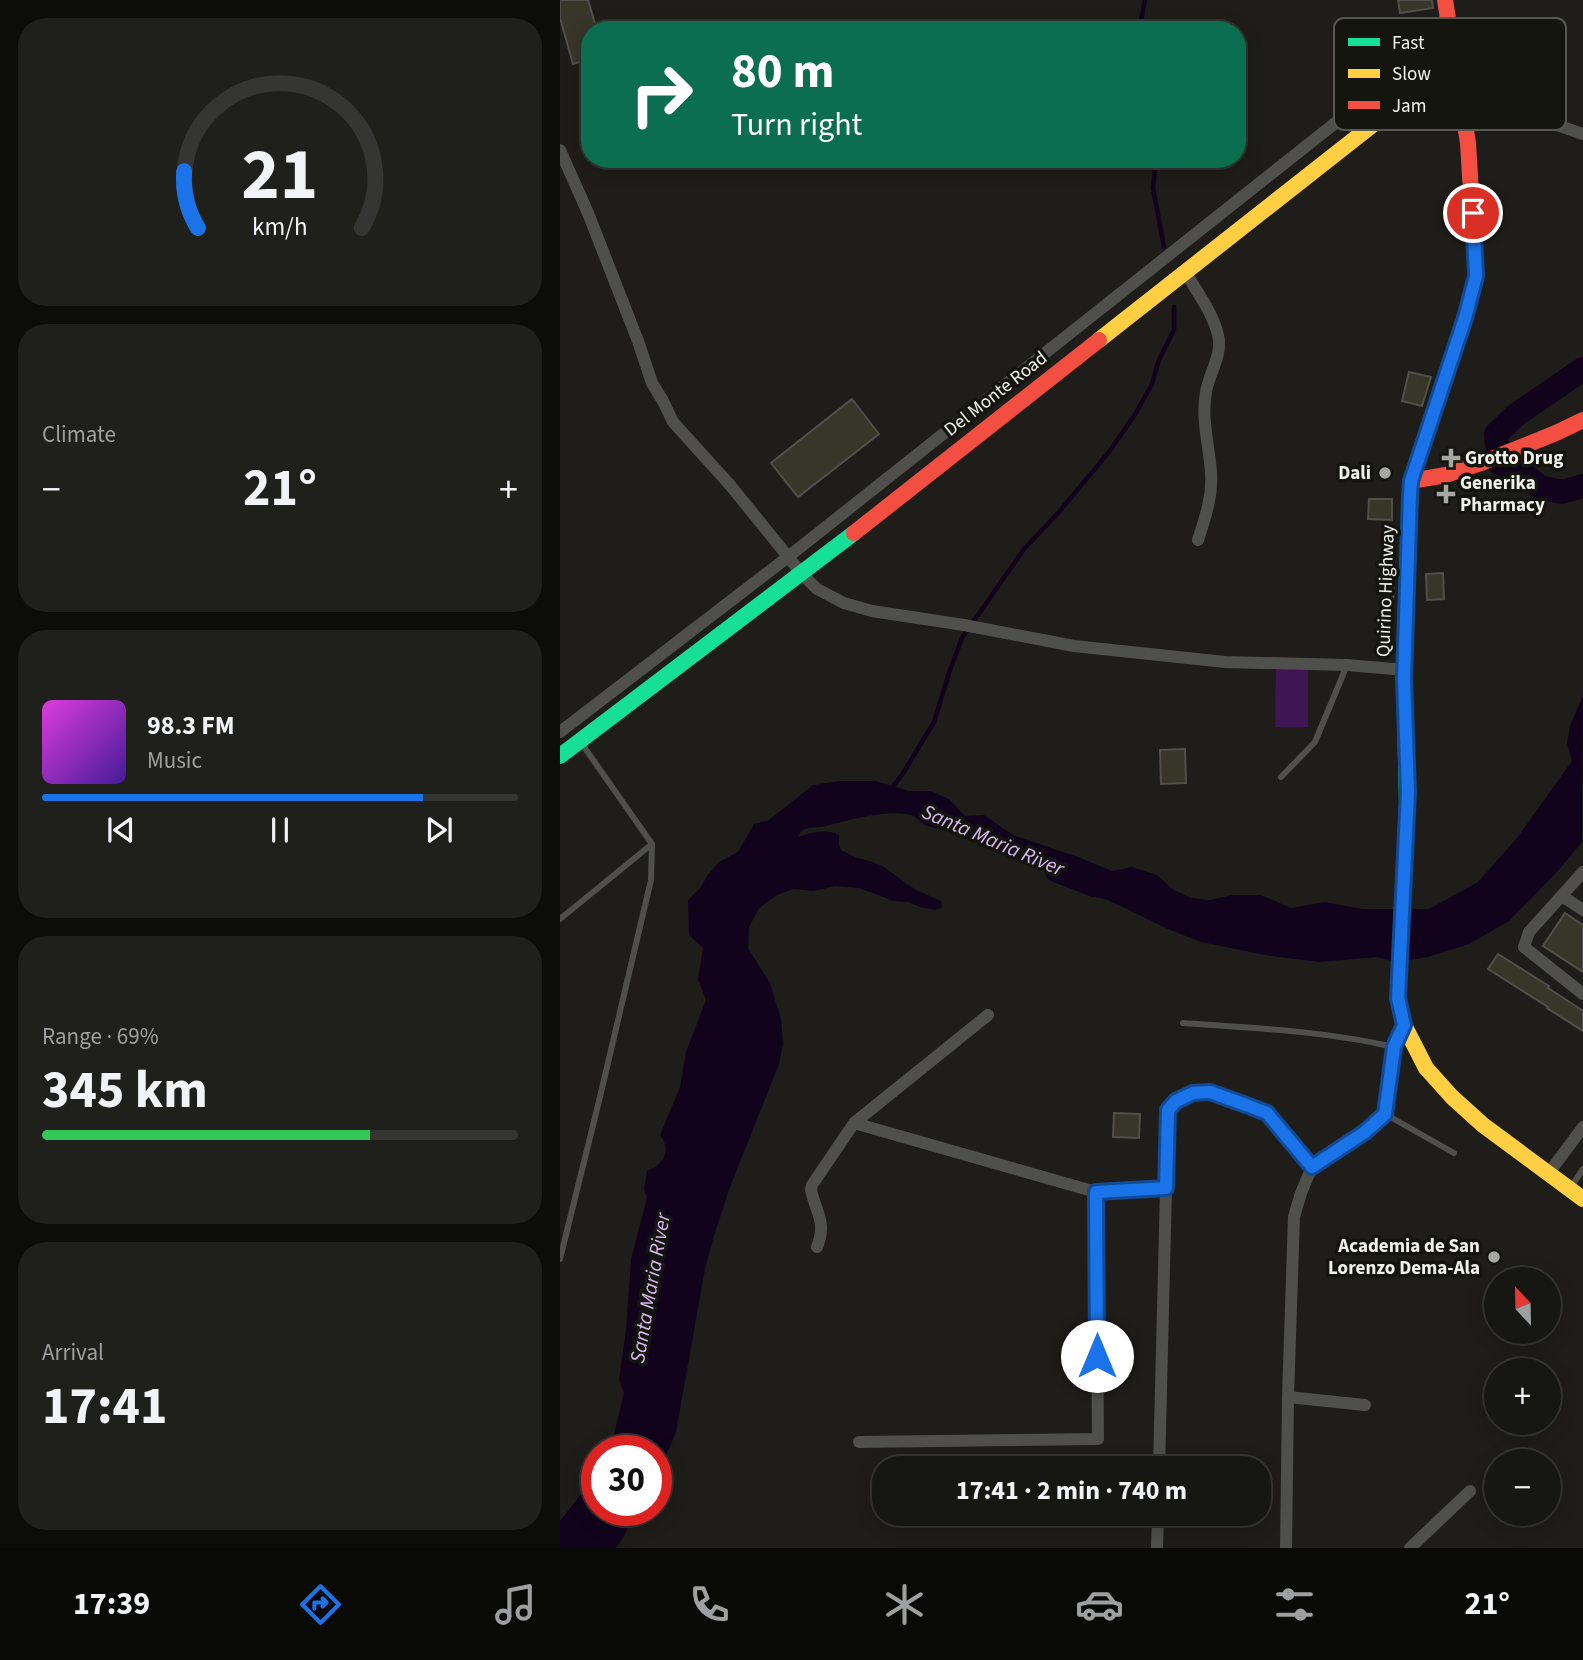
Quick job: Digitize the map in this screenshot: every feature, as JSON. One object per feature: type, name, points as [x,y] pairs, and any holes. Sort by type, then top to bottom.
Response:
[{"type":"street","name":"Quirino Highway","points":[[1445,0],[1448,18]]},
{"type":"street","name":"Del Monte Road","points":[[564,729],[788,558],[1334,125]]},
{"type":"street","points":[[1566,128],[1583,134]]},
{"type":"street","name":"Del Monte Road","points":[[560,756],[802,574],[1367,130]]},
{"type":"street","name":"Quirino Highway","points":[[1465,130],[1476,276],[1465,318],[1411,481],[1405,670],[1408,792],[1398,998],[1404,1025],[1426,1068],[1452,1097],[1483,1125],[1577,1194]]},
{"type":"street","points":[[560,150],[588,213],[652,383],[673,422],[817,589],[844,603],[872,611],[1073,646],[1225,662],[1347,665],[1405,670]]},
{"type":"street","points":[[1237,202],[1252,221]]},
{"type":"street","points":[[1186,273],[1215,324],[1219,337],[1219,348],[1206,390],[1205,405],[1205,433],[1212,474],[1210,503],[1198,540]]},
{"type":"street","points":[[1411,481],[1446,475],[1481,463],[1583,420]]},
{"type":"street","points":[[564,729],[580,741]]},
{"type":"street","points":[[1583,872],[1529,932],[1524,947],[1583,994]]},
{"type":"street","points":[[1562,896],[1583,910]]},
{"type":"street","points":[[817,1247],[821,1236],[821,1219],[812,1195],[812,1185],[854,1123],[988,1015]]},
{"type":"street","points":[[1286,1548],[1294,1217],[1312,1167],[1365,1132],[1385,1114],[1394,1047],[1404,1025]]},
{"type":"street","points":[[1159,1456],[1168,1110],[1176,1101],[1193,1093],[1210,1092],[1267,1113],[1312,1167]]},
{"type":"street","points":[[854,1123],[1096,1192],[1166,1188]]},
{"type":"street","points":[[1548,1174],[1583,1127]]},
{"type":"street","points":[[859,1442],[1098,1438],[1096,1192]]},
{"type":"street","points":[[1288,1397],[1365,1405]]},
{"type":"street","points":[[1410,1548],[1470,1491]]},
{"type":"street","points":[[1157,1548],[1158,1526]]},
{"type":"lane","points":[[1281,777],[1315,742],[1347,665]]},
{"type":"lane","points":[[560,1259],[651,880],[652,844],[580,741]]},
{"type":"lane","points":[[560,919],[652,844]]},
{"type":"lane","points":[[1183,1023],[1336,1036],[1394,1047]]},
{"type":"lane","points":[[1385,1114],[1454,1153]]},
{"type":"lane","points":[[1577,1194],[1583,1169]]},
{"type":"shaded area","points":[[1308,666],[1308,727],[1275,727],[1276,667]]},
{"type":"water","name":"Santa Maria River","points":[[1583,695],[1582,842],[1509,921],[1469,944],[1428,957],[1395,962],[1377,957],[1319,962],[1265,955],[1201,942],[1108,900],[1092,897],[1051,881],[1046,877],[1044,869],[1028,865],[954,833],[924,825],[911,815],[878,815],[807,828],[798,837],[824,832],[839,835],[841,850],[882,866],[916,890],[941,901],[942,908],[935,910],[920,907],[859,888],[835,886],[814,891],[793,889],[777,895],[759,908],[749,927],[748,948],[770,983],[781,1019],[783,1043],[779,1064],[730,1187],[713,1239],[672,1441],[672,1435],[614,1435],[624,1393],[619,1380],[631,1259],[647,1198],[644,1189],[647,1171],[662,1161],[666,1152],[660,1135],[680,1087],[686,1052],[706,1000],[698,979],[703,948],[689,935],[688,900],[719,862],[738,852],[754,824],[769,820],[813,785],[840,781],[876,781],[909,791],[931,791],[949,799],[965,816],[984,815],[1013,835],[1112,871],[1132,867],[1157,875],[1172,889],[1191,898],[1210,900],[1232,895],[1261,895],[1291,908],[1325,902],[1362,909],[1429,909],[1478,882],[1517,838],[1572,761],[1567,743],[1570,726]]},
{"type":"water","points":[[581,1494],[581,1526],[629,1526],[616,1548],[560,1548],[560,1521]]},
{"type":"building","points":[[560,0],[588,0],[594,21],[581,21],[581,62],[573,64],[560,18]]},
{"type":"building","points":[[1398,0],[1432,0],[1433,8],[1400,13]]},
{"type":"building","points":[[1409,372],[1431,377],[1422,406],[1402,401]]},
{"type":"building","points":[[852,399],[879,434],[798,497],[771,463]]},
{"type":"building","points":[[1369,499],[1392,499],[1392,520],[1368,519]]},
{"type":"building","points":[[1385,560],[1395,561],[1393,603],[1384,603]]},
{"type":"building","points":[[1443,573],[1444,599],[1427,600],[1426,574]]},
{"type":"building","points":[[1185,749],[1186,783],[1161,784],[1160,750]]},
{"type":"building","points":[[1565,913],[1583,925],[1583,972],[1543,946]]},
{"type":"building","points":[[1498,954],[1583,1011],[1583,1031],[1488,969]]},
{"type":"building","points":[[1114,1113],[1140,1114],[1139,1138],[1113,1137]]},
{"type":"waterway","points":[[1141,21],[1145,0]]},
{"type":"waterway","points":[[1155,168],[1153,188],[1164,247]]},
{"type":"waterway","points":[[890,790],[934,722],[962,638],[1024,549],[1109,452],[1136,413],[1152,384],[1159,360],[1174,330],[1174,307]]},
{"type":"waterway","points":[[1583,369],[1516,415],[1496,434],[1499,463],[1522,473],[1540,487],[1562,492],[1583,486]]},
{"type":"traffic: fast","points":[[1407,804],[1404,678],[1411,481],[1445,380]]},
{"type":"traffic: fast","points":[[560,756],[854,533]]},
{"type":"traffic: slow","points":[[1099,340],[1366,130]]},
{"type":"traffic: slow","points":[[1407,804],[1398,998],[1404,1025],[1426,1068],[1452,1097],[1483,1125],[1583,1199]]},
{"type":"traffic: jam","points":[[1445,0],[1448,18]]},
{"type":"traffic: jam","points":[[1445,380],[1476,276],[1466,130]]},
{"type":"traffic: jam","points":[[854,533],[1099,340]]},
{"type":"traffic: jam","points":[[1411,481],[1446,475],[1481,463],[1583,420]]},
{"type":"place","name":"Grotto Drug","points":[[1451,458]]},
{"type":"place","name":"Dali","points":[[1385,473]]},
{"type":"place","name":"Generika Pharmacy","points":[[1446,494]]},
{"type":"place","name":"Academia de San Lorenzo Dema-Ala","points":[[1494,1257]]},
{"type":"route","points":[[1097,1356],[1096,1192],[1166,1188],[1168,1110],[1176,1101],[1193,1093],[1210,1092],[1267,1113],[1312,1167],[1365,1132],[1385,1114],[1394,1047],[1404,1025],[1398,998],[1408,792],[1404,678],[1411,481],[1465,318],[1476,276],[1473,213]]}]
